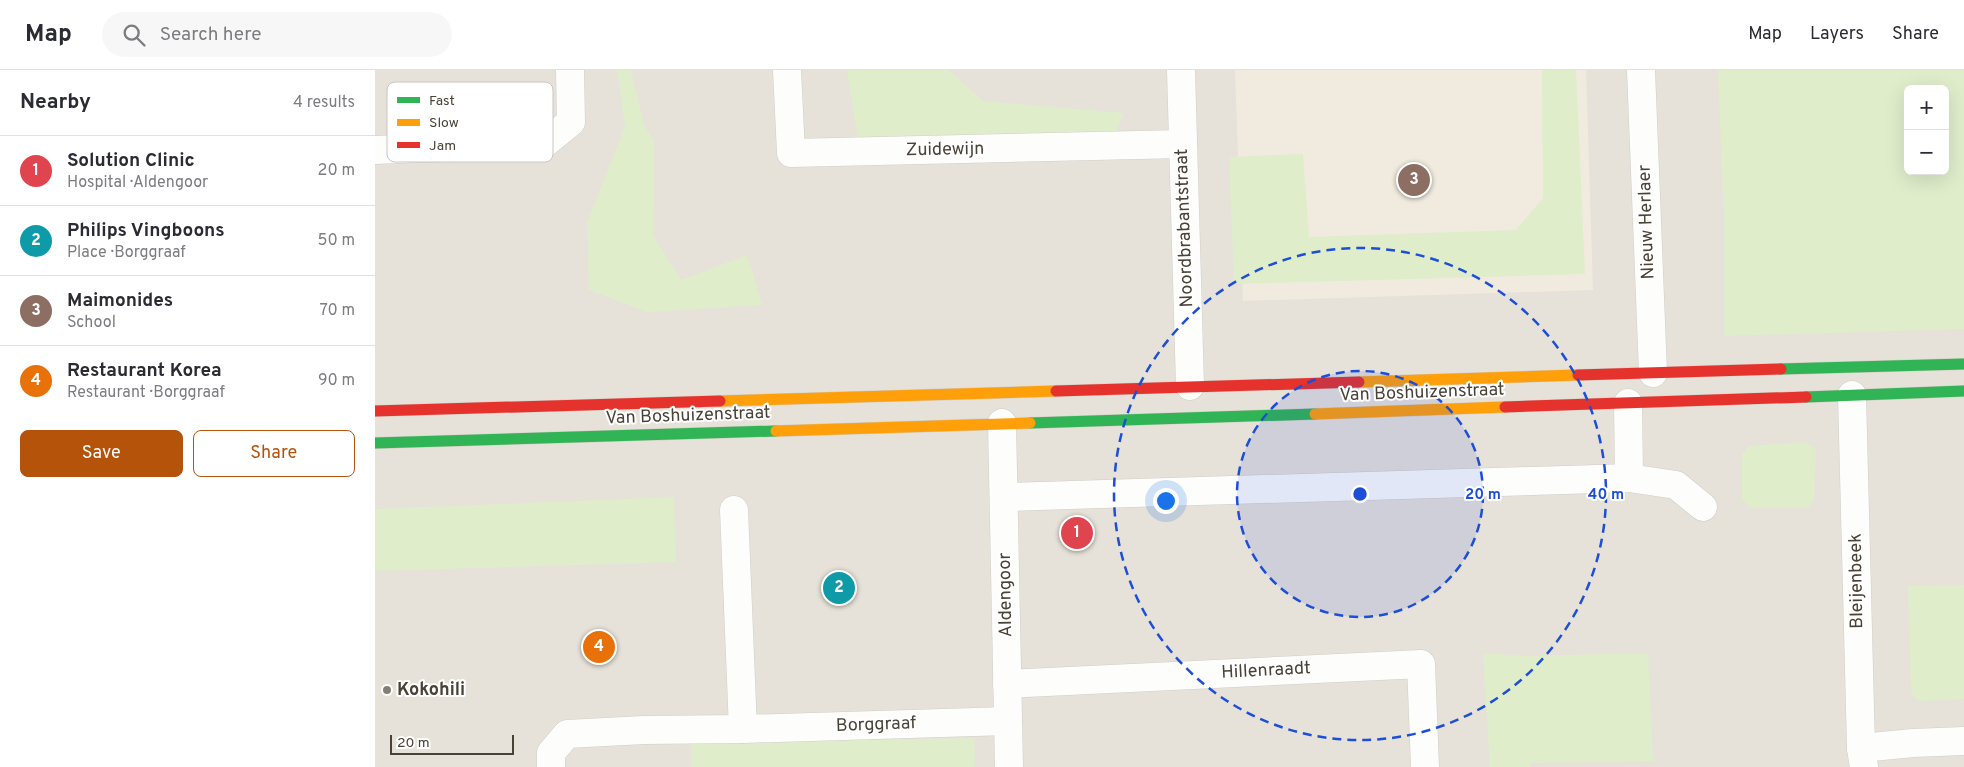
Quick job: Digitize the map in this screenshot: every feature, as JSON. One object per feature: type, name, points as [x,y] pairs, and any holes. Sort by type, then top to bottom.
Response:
[{"type":"street","points":[[553,137],[571,122],[570,70]]},
{"type":"street","name":"Zuidewijn","points":[[787,70],[791,153],[1183,144]]},
{"type":"street","name":"Noordbrabantstraat","points":[[1181,70],[1191,404]]},
{"type":"street","name":"Nieuw Herlaer","points":[[1629,478],[1648,391],[1641,70]]},
{"type":"street","name":"Van Boshuizenstraat","points":[[375,411],[1002,408],[1648,391],[1851,381],[1964,364]]},
{"type":"street","name":"Van Boshuizenstraat","points":[[375,443],[1002,408],[1648,391],[1851,381],[1964,391]]},
{"type":"street","name":"Bleijenbeek","points":[[1851,381],[1862,758]]},
{"type":"street","name":"Aldengoor","points":[[1002,408],[1009,767]]},
{"type":"street","points":[[1004,497],[1629,478],[1676,485],[1703,507]]},
{"type":"street","points":[[734,510],[743,729]]},
{"type":"street","name":"Hillenraadt","points":[[1007,684],[1421,664],[1425,767]]},
{"type":"street","name":"Borggraaf","points":[[551,767],[551,753],[567,734],[644,730],[1008,721]]},
{"type":"street","points":[[1862,758],[1913,743],[1964,741]]},
{"type":"shaded area","points":[[375,70],[1964,70],[1964,767],[375,767]]},
{"type":"shaded area","points":[[1235,70],[1586,70],[1593,290],[1243,301]]},
{"type":"green space","points":[[617,70],[631,70],[644,124],[654,142],[653,235],[681,280],[747,255],[762,305],[647,312],[589,290],[587,222],[625,126]]},
{"type":"green space","points":[[847,70],[949,70],[983,101],[1123,113],[1106,159],[862,165]]},
{"type":"green space","points":[[1542,70],[1576,70],[1585,274],[1234,284],[1229,157],[1303,154],[1309,237],[1516,230],[1543,198]]},
{"type":"green space","points":[[1718,70],[1964,70],[1964,329],[1724,336],[1724,222]]},
{"type":"green space","points":[[1805,442],[1816,450],[1814,500],[1808,508],[1750,508],[1742,499],[1742,455],[1749,446]]},
{"type":"green space","points":[[674,497],[676,562],[375,571],[375,509]]},
{"type":"green space","points":[[1964,585],[1964,699],[1920,701],[1914,697],[1911,691],[1908,586]]},
{"type":"green space","points":[[1483,653],[1525,656],[1648,653],[1653,761],[1530,763],[1530,767],[1490,767]]},
{"type":"green space","points":[[974,738],[975,767],[691,767],[691,743]]},
{"type":"traffic: fast","points":[[1781,369],[1964,364]]},
{"type":"traffic: fast","points":[[1806,397],[1964,391]]},
{"type":"traffic: fast","points":[[1030,423],[1315,414]]},
{"type":"traffic: fast","points":[[375,443],[776,431]]},
{"type":"traffic: slow","points":[[1359,382],[1578,375]]},
{"type":"traffic: slow","points":[[720,401],[1056,391]]},
{"type":"traffic: slow","points":[[1315,414],[1505,407]]},
{"type":"traffic: slow","points":[[776,431],[1030,423]]},
{"type":"traffic: jam","points":[[1578,375],[1781,369]]},
{"type":"traffic: jam","points":[[1056,391],[1359,382]]},
{"type":"traffic: jam","points":[[1505,407],[1806,397]]},
{"type":"traffic: jam","points":[[375,411],[720,401]]},
{"type":"place","name":"Maimonides","points":[[1414,180]]},
{"type":"place","name":"Solution Clinic","points":[[1077,533]]},
{"type":"place","name":"Philips Vingboons","points":[[839,588]]},
{"type":"place","name":"Restaurant Korea","points":[[599,647]]},
{"type":"place","name":"Kokohili","points":[[387,690]]}]
